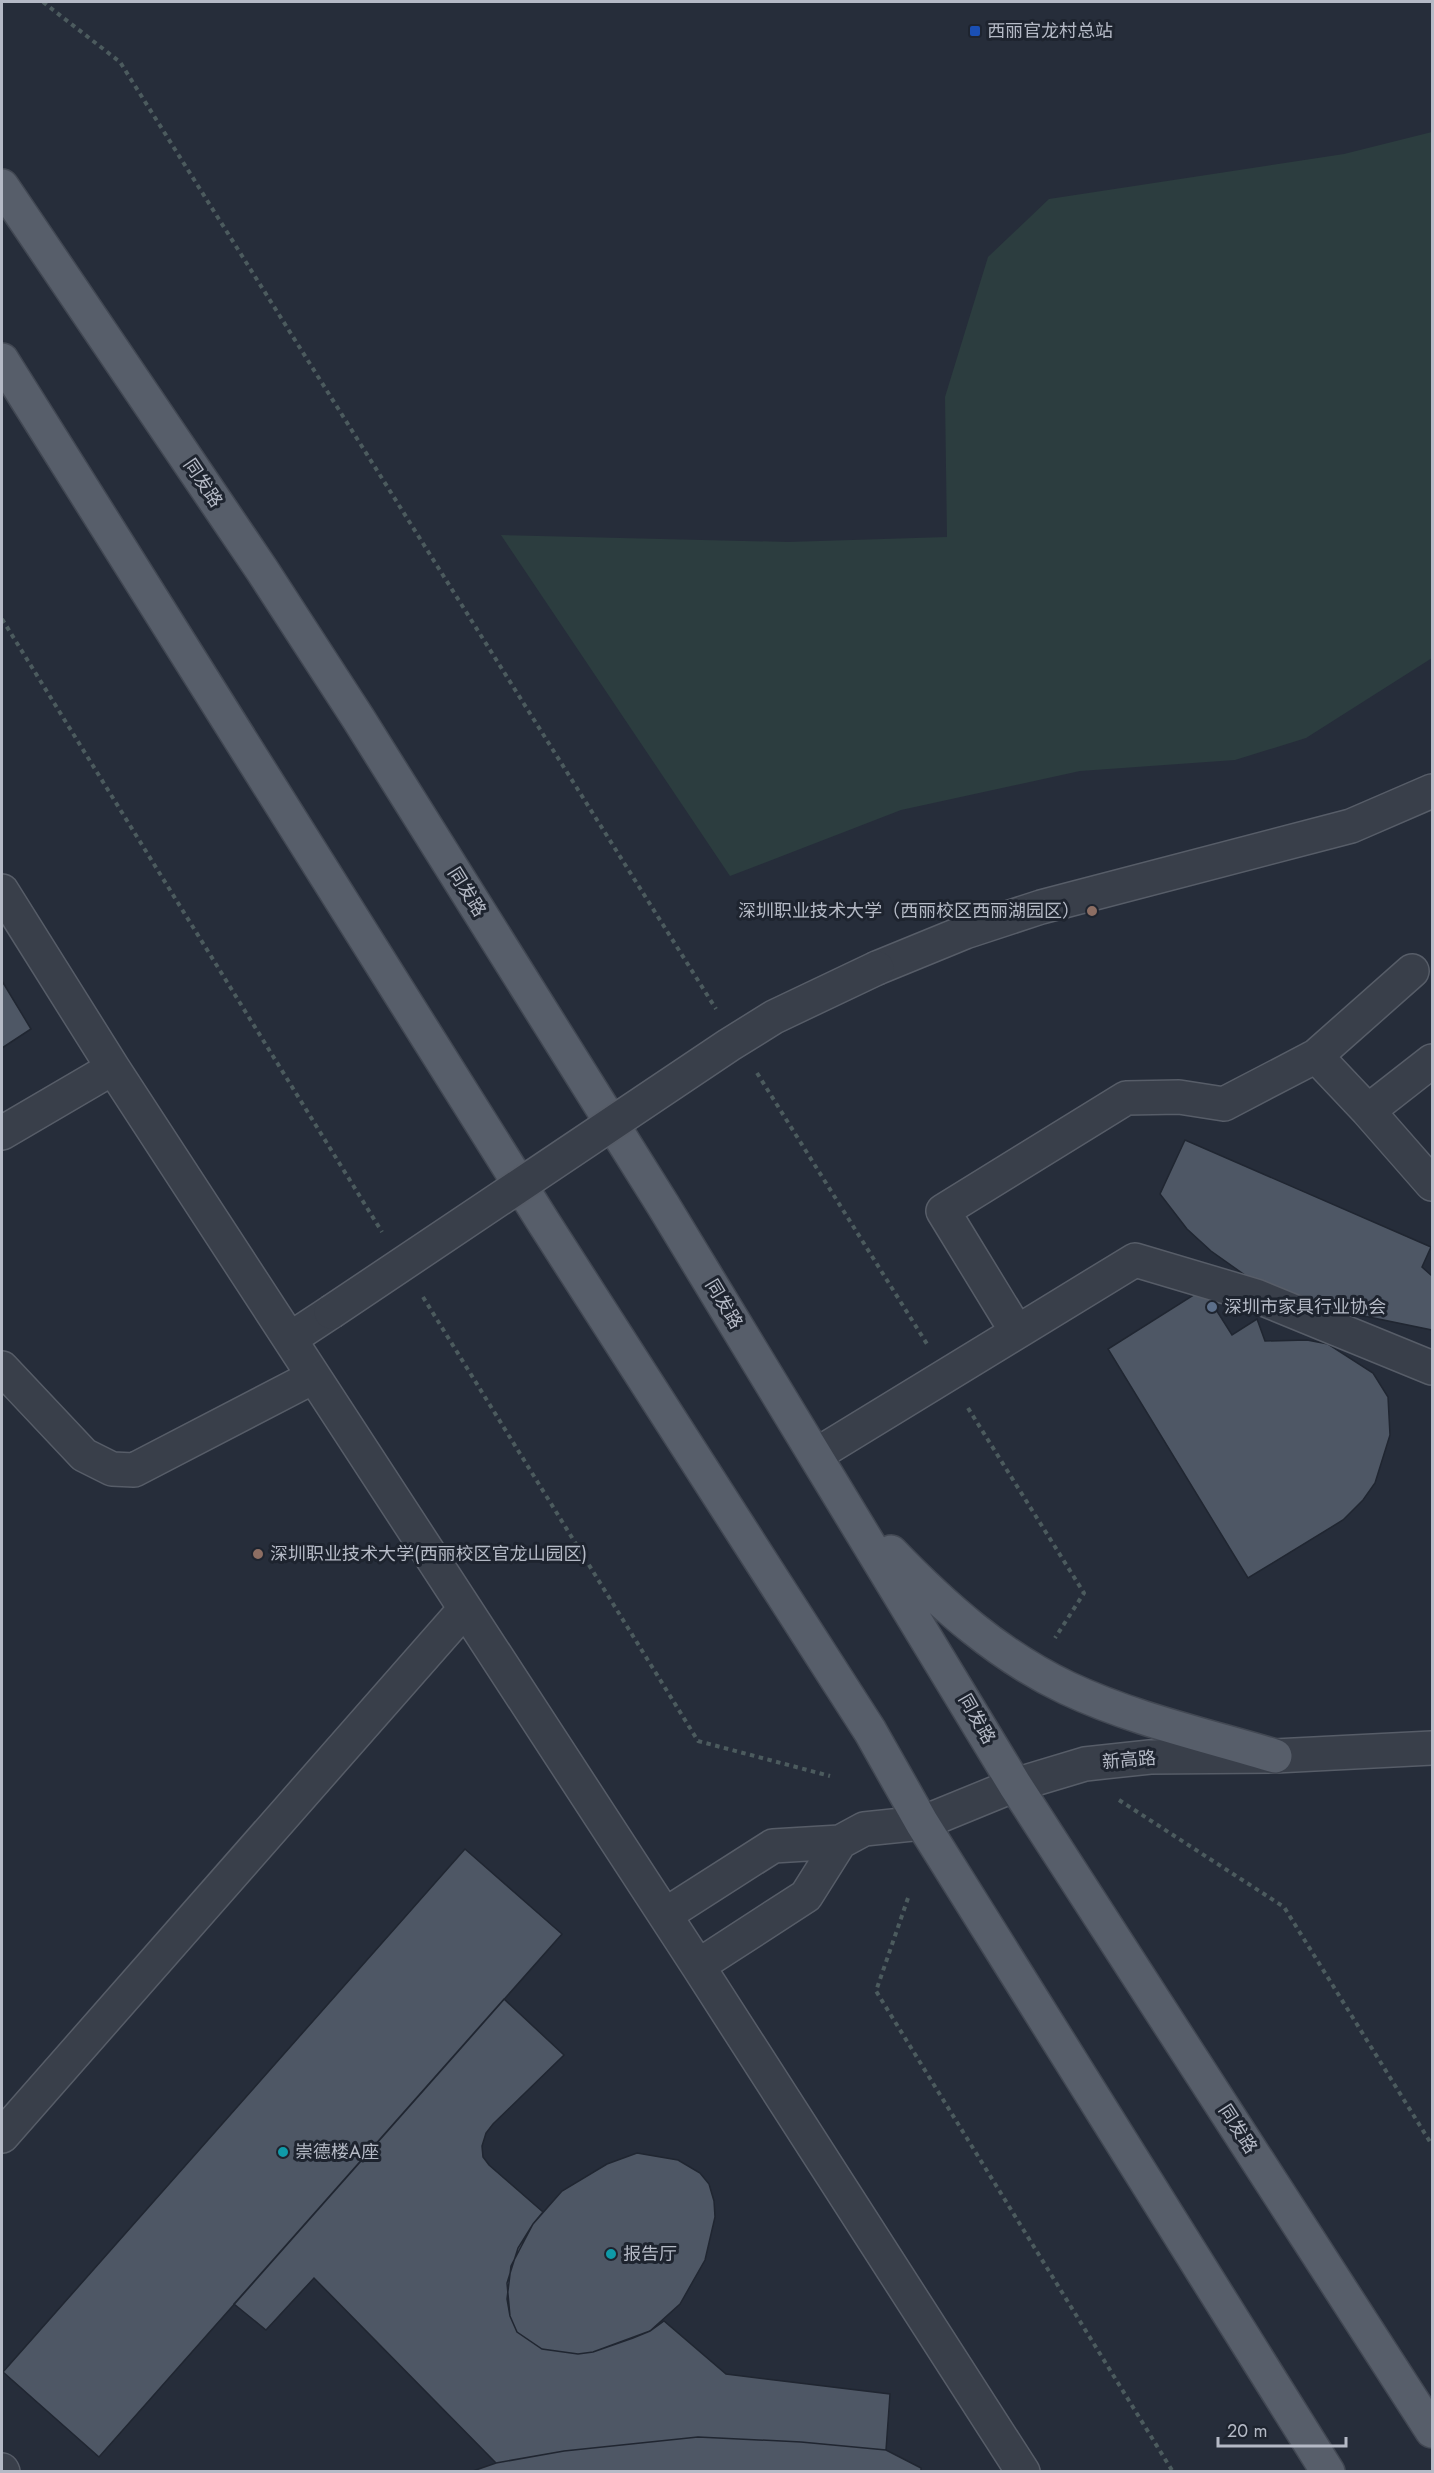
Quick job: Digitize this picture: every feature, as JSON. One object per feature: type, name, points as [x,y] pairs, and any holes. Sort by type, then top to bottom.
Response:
[{"type":"main road","name":"同发路","points":[[2,186],[255,560],[351,708],[657,1195],[1015,1785],[1432,2431]]},
{"type":"main road","points":[[2,360],[538,1213],[870,1731],[922,1823],[1328,2472]]},
{"type":"main road","points":[[839,1492],[920,1583],[961,1621],[1008,1654],[1066,1688],[1126,1712],[1275,1756]]},
{"type":"street","points":[[290,1339],[774,1017],[877,968],[965,932],[1041,907],[1351,826],[1432,791]]},
{"type":"street","points":[[2,891],[113,1068],[665,1915],[1023,2472]]},
{"type":"street","points":[[1017,1332],[943,1211],[1126,1098],[1179,1096],[1224,1104],[1316,1056],[1412,971]]},
{"type":"street","points":[[1316,1056],[1432,1184]]},
{"type":"street","points":[[1368,1111],[1432,1061]]},
{"type":"street","points":[[2,1132],[113,1068]]},
{"type":"street","points":[[816,1455],[1135,1260],[1256,1296],[1432,1368]]},
{"type":"street","points":[[2,1368],[84,1455],[112,1469],[134,1470],[313,1377]]},
{"type":"street","points":[[2,2136],[465,1609]]},
{"type":"street","name":"新高路","points":[[840,1842],[864,1829],[922,1823],[1015,1785],[1085,1764],[1150,1757],[1275,1756],[1432,1748]]},
{"type":"street","points":[[665,1915],[773,1846],[840,1842]]},
{"type":"street","points":[[698,1966],[806,1896],[840,1842]]},
{"type":"path","points":[[43,2],[120,62],[720,1015]]},
{"type":"path","points":[[752,1066],[931,1350]]},
{"type":"path","points":[[963,1400],[1084,1593],[1053,1641]]},
{"type":"path","points":[[1119,1800],[1284,1907],[1432,2145]]},
{"type":"path","points":[[908,1898],[876,1991],[1173,2472]]},
{"type":"shaded area","points":[[1432,132],[1432,658],[1306,738],[1235,760],[1080,771],[901,810],[730,876],[501,535],[788,542],[947,537],[945,397],[988,257],[1049,199],[1344,154]]},
{"type":"building","points":[[2,981],[31,1029],[2,1048]]},
{"type":"building","points":[[1185,1140],[1431,1247],[1422,1267],[1432,1276],[1432,1330],[1330,1309],[1256,1283],[1211,1251],[1187,1229],[1160,1194]]},
{"type":"building","points":[[1203,1289],[1232,1335],[1257,1319],[1265,1341],[1307,1340],[1328,1344],[1373,1373],[1388,1397],[1390,1435],[1375,1483],[1363,1500],[1343,1520],[1248,1578],[1108,1349]]},
{"type":"building","name":"崇德楼A座","points":[[465,1849],[562,1934],[99,2457],[3,2372]]},
{"type":"building","points":[[504,1999],[564,2055],[493,2124],[486,2133],[482,2146],[483,2157],[489,2165],[543,2212],[533,2224],[511,2266],[507,2299],[510,2316],[517,2332],[542,2349],[578,2354],[593,2352],[633,2338],[650,2331],[664,2321],[726,2374],[890,2394],[886,2450],[801,2442],[698,2437],[564,2451],[496,2463],[314,2278],[266,2330],[234,2304]]},
{"type":"building","name":"报告厅","points":[[637,2153],[678,2160],[700,2173],[709,2184],[714,2201],[715,2217],[705,2260],[680,2304],[650,2331],[593,2352],[578,2354],[542,2349],[517,2332],[510,2316],[507,2283],[518,2248],[533,2224],[562,2191],[607,2164]]},
{"type":"building","points":[[698,2437],[801,2442],[886,2450],[921,2468],[921,2472],[470,2472],[496,2463],[564,2451]]},
{"type":"place","name":"西丽官龙村总站","points":[[975,31]]},
{"type":"place","name":"深圳职业技术大学（西丽校区西丽湖园区）","points":[[1092,911]]},
{"type":"place","name":"深圳市家具行业协会","points":[[1212,1307]]},
{"type":"place","name":"深圳职业技术大学(西丽校区官龙山园区)","points":[[258,1554]]},
{"type":"place","name":"崇德楼A座","points":[[283,2152]]},
{"type":"place","name":"报告厅","points":[[611,2254]]}]
